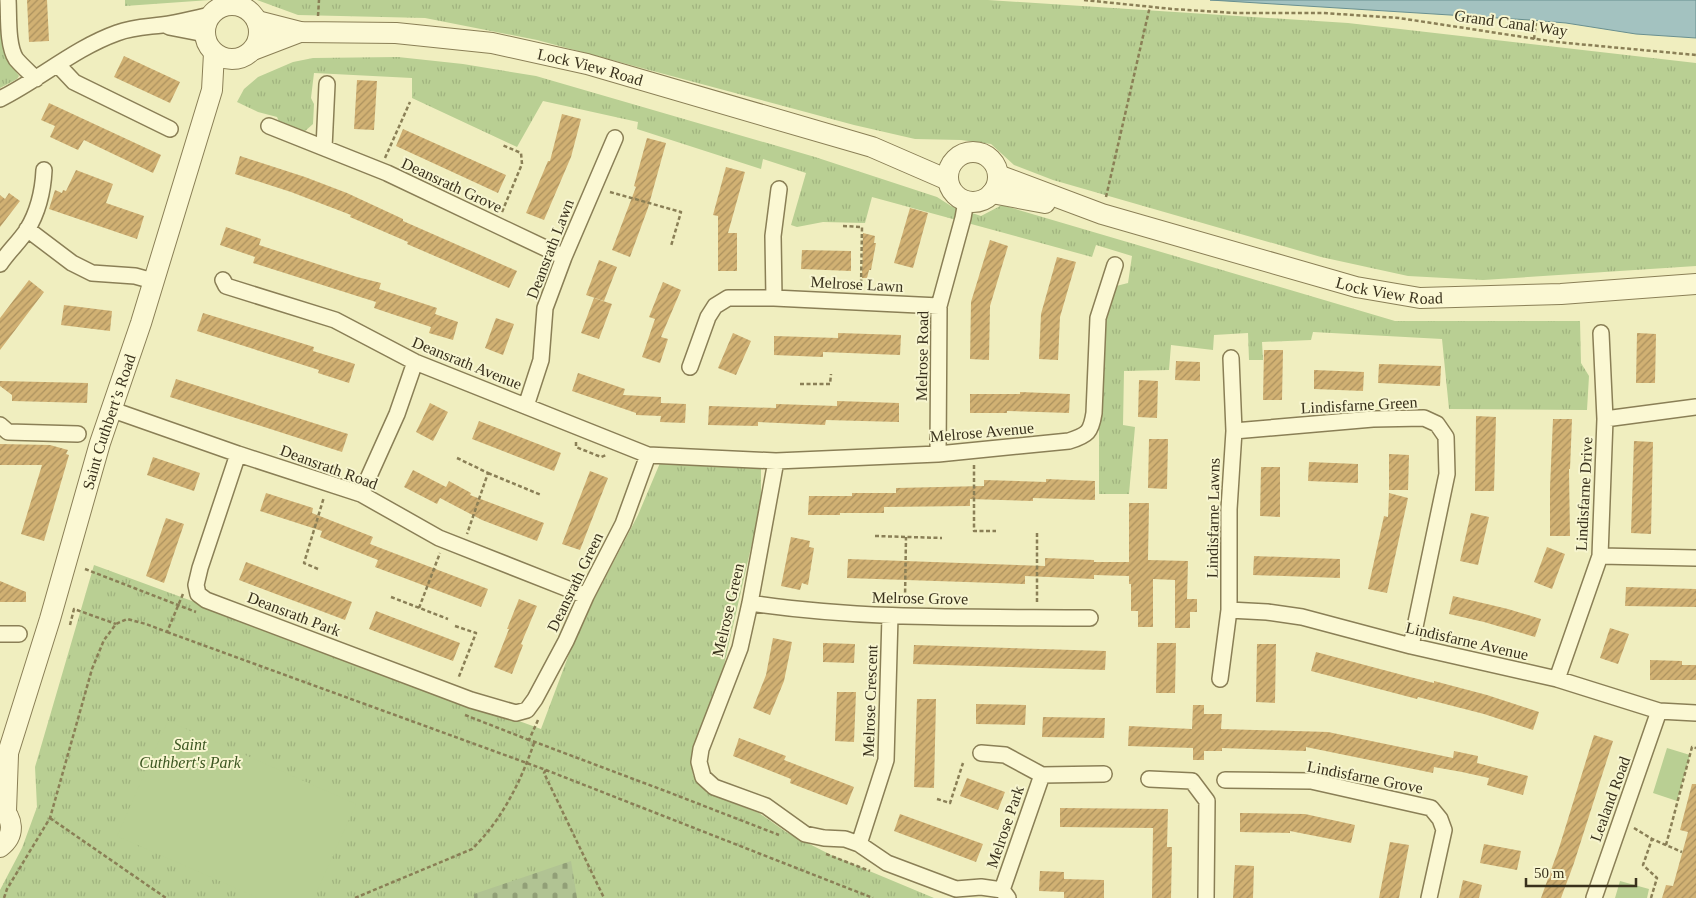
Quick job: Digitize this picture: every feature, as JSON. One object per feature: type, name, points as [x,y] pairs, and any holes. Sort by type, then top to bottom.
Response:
[{"type":"street","points":[[8,0],[13,53],[17,60],[36,79]]},
{"type":"street","points":[[236,5],[245,8],[257,22],[259,37],[253,50],[247,55],[234,60],[220,57],[214,53],[206,42],[205,34],[205,27],[211,15],[218,9],[227,6],[236,5]]},
{"type":"street","points":[[0,99],[36,79],[80,50],[116,33],[139,26],[162,25],[211,15]]},
{"type":"street","name":"Lock View Road","points":[[257,22],[300,32],[396,33],[492,43],[587,64],[951,170]]},
{"type":"street","points":[[162,25],[205,34]]},
{"type":"street","name":"Lock View Road","points":[[253,50],[300,32]]},
{"type":"street","name":"Saint Cuthbert’s Road","points":[[0,847],[11,832],[10,817],[3,808],[4,762],[50,619],[110,409],[141,323],[212,90],[214,53]]},
{"type":"street","name":"Saint Cuthbert’s Road","points":[[212,90],[234,60]]},
{"type":"street","points":[[58,65],[74,82],[170,129]]},
{"type":"street","points":[[324,148],[327,84]]},
{"type":"street","name":"Deansrath Grove","points":[[269,126],[387,173],[564,256]]},
{"type":"street","name":"Deansrath Lawn","points":[[526,406],[541,360],[545,308],[564,256],[615,138]]},
{"type":"street","points":[[976,152],[991,160],[996,167],[995,184],[987,198],[981,201],[966,201],[954,193],[951,170],[960,156],[976,152]]},
{"type":"street","points":[[0,264],[27,229],[39,203],[43,187],[44,170]]},
{"type":"street","name":"Lock View Road","points":[[995,184],[1356,287],[1420,298],[1561,294],[1696,284]]},
{"type":"street","points":[[774,298],[773,236],[779,190]]},
{"type":"street","name":"Melrose Road","points":[[938,454],[938,306],[966,201]]},
{"type":"street","points":[[27,229],[72,263],[92,273],[135,276],[153,281]]},
{"type":"street","name":"Melrose Avenue","points":[[706,457],[776,461],[938,454],[1069,441],[1083,436],[1092,428],[1098,318],[1115,265]]},
{"type":"street","name":"Deansrath Avenue","points":[[223,280],[226,286],[335,320],[415,362],[648,455],[706,457]]},
{"type":"street","name":"Melrose Lawn","points":[[690,367],[708,318],[715,306],[728,298],[774,298],[938,306]]},
{"type":"street","name":"Lindisfarne Drive","points":[[1556,679],[1600,556],[1605,419],[1601,334]]},
{"type":"street","name":"Lindisfarne Lawns","points":[[1220,679],[1229,610],[1229,509],[1234,432],[1231,358]]},
{"type":"street","points":[[361,494],[397,414],[415,362]]},
{"type":"street","points":[[1605,419],[1696,408]]},
{"type":"street","name":"Deansrath Road","points":[[110,409],[238,454],[361,494],[439,538],[586,596]]},
{"type":"street","name":"Lindisfarne Green","points":[[1234,432],[1374,419],[1424,418],[1436,424],[1446,437],[1447,474],[1411,646]]},
{"type":"street","points":[[0,425],[8,432],[78,434]]},
{"type":"street","name":"Deansrath Park","points":[[238,454],[200,568],[196,584],[198,594],[206,600],[342,652],[471,700],[516,713]]},
{"type":"street","name":"Deansrath Green","points":[[516,713],[527,710],[535,699],[566,641],[586,596],[624,524],[648,455]]},
{"type":"street","name":"Melrose Green","points":[[699,762],[701,749],[740,648],[776,461]]},
{"type":"street","points":[[1600,556],[1696,558]]},
{"type":"street","name":"Melrose Grove","points":[[750,603],[797,610],[890,616],[1090,618]]},
{"type":"street","name":"Lindisfarne Avenue","points":[[1229,610],[1267,612],[1302,617],[1411,646],[1556,679],[1659,711],[1696,713]]},
{"type":"street","name":"Melrose Crescent","points":[[859,844],[886,760],[890,616]]},
{"type":"street","points":[[0,634],[19,634]]},
{"type":"street","name":"Lealand Road","points":[[1594,898],[1659,711]]},
{"type":"street","name":"Melrose Park","points":[[981,753],[1005,755],[1042,775],[1104,774]]},
{"type":"street","name":"Melrose Park","points":[[699,762],[703,777],[714,788],[766,806],[805,834],[824,838],[845,839],[859,844],[888,863],[956,889],[981,887],[1005,894],[1042,775]]},
{"type":"street","points":[[1149,779],[1192,781],[1207,801],[1206,898]]},
{"type":"street","name":"Lindisfarne Grove","points":[[1225,780],[1311,781],[1431,808],[1440,819],[1444,830],[1429,898]]},
{"type":"path","points":[[318,16],[319,0]]},
{"type":"path","name":"Grand Canal Way","points":[[1084,0],[1236,13],[1322,13],[1399,18],[1556,42],[1696,54]]},
{"type":"path","points":[[1097,212],[1150,6]]},
{"type":"path","points":[[1534,39],[1536,23]]},
{"type":"path","points":[[383,162],[410,102]]},
{"type":"path","points":[[500,215],[522,164],[521,153],[502,145]]},
{"type":"path","points":[[610,192],[681,212],[671,246]]},
{"type":"path","points":[[843,226],[862,227],[861,290]]},
{"type":"path","points":[[800,384],[830,384],[831,374]]},
{"type":"path","points":[[974,451],[974,531],[996,532]]},
{"type":"path","points":[[457,458],[541,495]]},
{"type":"path","points":[[467,535],[488,472]]},
{"type":"path","points":[[318,569],[304,563],[326,493]]},
{"type":"path","points":[[1037,534],[1037,602]]},
{"type":"path","points":[[874,536],[942,538]]},
{"type":"path","points":[[905,599],[906,537]]},
{"type":"path","points":[[419,608],[440,552]]},
{"type":"path","points":[[167,632],[185,587]]},
{"type":"path","points":[[391,597],[448,619]]},
{"type":"path","points":[[70,625],[74,609],[116,624]]},
{"type":"path","points":[[4,898],[7,889],[50,818],[92,669],[104,640],[116,624],[127,619],[146,624],[546,770],[873,898]]},
{"type":"path","points":[[455,626],[476,633],[458,679]]},
{"type":"path","points":[[539,717],[529,740],[786,838]]},
{"type":"path","points":[[355,898],[472,849],[498,819],[527,764],[535,742]]},
{"type":"path","points":[[1666,845],[1692,747],[1696,748]]},
{"type":"path","points":[[937,799],[950,803],[963,763]]},
{"type":"path","points":[[546,770],[544,773],[604,898]]},
{"type":"path","points":[[50,818],[166,898]]},
{"type":"path","points":[[1636,829],[1652,839],[1682,852]]},
{"type":"path","points":[[1651,898],[1657,878],[1643,865],[1652,839]]},
{"type":"path","points":[[822,852],[876,873]]},
{"type":"green space","points":[[0,0],[4,50],[6,57],[19,76],[0,88]]},
{"type":"green space","points":[[125,0],[210,0],[125,6]]},
{"type":"green space","points":[[257,0],[988,0],[1348,23],[1696,63],[1696,266],[1483,280],[1408,276],[1321,257],[1053,180],[1014,165],[991,144],[961,140],[915,139],[854,125],[537,40],[425,18],[298,15]]},
{"type":"green space","points":[[398,57],[463,64],[536,76],[815,157],[937,197],[951,206],[981,216],[1002,205],[1395,321],[1580,321],[1581,363],[1589,376],[1587,410],[1449,409],[1442,339],[1313,332],[1311,340],[1262,342],[1263,360],[1249,360],[1248,333],[1214,335],[1213,350],[1171,345],[1169,370],[1124,371],[1123,425],[1135,427],[1129,494],[1099,494],[1102,320],[1116,286],[1128,283],[1132,256],[1096,245],[1092,257],[872,197],[865,223],[823,222],[797,227],[791,225],[806,173],[763,159],[761,169],[637,129],[638,122],[543,101],[517,147],[412,98],[412,78],[314,73],[311,98],[314,104],[313,124],[304,132],[281,126],[277,117],[258,112],[237,102],[244,89],[258,77],[293,62],[313,58]]},
{"type":"green space","name":"Saint Cuthbert's Park","points":[[660,463],[761,464],[761,504],[722,674],[692,754],[693,775],[707,793],[759,813],[786,832],[831,855],[934,898],[0,898],[0,890],[22,848],[37,807],[35,767],[94,565],[541,729],[578,630],[638,515]]},
{"type":"green space","points":[[168,721],[356,804],[314,898],[258,898],[117,836]]},
{"type":"green space","points":[[1667,748],[1690,755],[1677,801],[1653,793]]},
{"type":"green space","points":[[571,861],[577,898],[474,898],[474,894]]},
{"type":"green space","points":[[1620,881],[1649,889],[1647,898],[1615,898]]},
{"type":"water","points":[[1210,0],[1696,0],[1696,38],[1636,34],[1566,23],[1530,20]]},
{"type":"building","points":[[27,0],[47,0],[49,41],[29,42]]},
{"type":"building","points":[[124,56],[180,82],[170,103],[114,77]]},
{"type":"building","points":[[357,80],[377,81],[374,130],[354,129]]},
{"type":"building","points":[[49,103],[161,155],[153,173],[84,140],[78,150],[50,137],[55,126],[41,120]]},
{"type":"building","points":[[562,114],[581,119],[571,157],[544,220],[526,213],[548,161],[550,161]]},
{"type":"building","points":[[403,129],[506,175],[498,193],[396,146]]},
{"type":"building","points":[[647,138],[666,143],[648,208],[630,257],[612,250],[636,187],[634,186]]},
{"type":"building","points":[[240,156],[347,193],[403,219],[403,221],[517,271],[509,288],[407,244],[408,242],[350,217],[351,215],[291,192],[235,174]]},
{"type":"building","points":[[726,167],[745,172],[728,233],[737,233],[737,271],[718,271],[718,216],[713,215]]},
{"type":"building","points":[[76,170],[113,184],[106,203],[144,216],[137,239],[49,209],[55,190],[62,193],[63,190],[66,191]]},
{"type":"building","points":[[9,193],[20,201],[0,227],[0,195],[5,199]]},
{"type":"building","points":[[910,208],[928,213],[913,268],[894,263]]},
{"type":"building","points":[[226,227],[261,239],[259,245],[381,283],[379,289],[437,308],[435,314],[458,322],[453,340],[429,333],[431,327],[374,308],[376,302],[253,263],[255,257],[220,245]]},
{"type":"building","points":[[863,233],[875,236],[874,243],[876,243],[871,270],[869,270],[867,278],[862,278]]},
{"type":"building","points":[[990,240],[1008,246],[990,306],[989,360],[970,359],[971,302]]},
{"type":"building","points":[[802,250],[851,251],[851,271],[801,269]]},
{"type":"building","points":[[1057,257],[1076,262],[1060,317],[1058,360],[1039,359],[1041,314]]},
{"type":"building","points":[[599,260],[617,267],[604,301],[586,295]]},
{"type":"building","points":[[29,280],[44,292],[0,350],[0,318]]},
{"type":"building","points":[[663,282],[681,290],[661,337],[668,339],[660,363],[642,357],[655,319],[649,317]]},
{"type":"building","points":[[594,298],[612,304],[599,339],[581,333]]},
{"type":"building","points":[[64,305],[112,311],[110,331],[61,325]]},
{"type":"building","points":[[203,313],[314,347],[313,351],[355,364],[349,383],[318,373],[319,370],[197,331]]},
{"type":"building","points":[[496,318],[514,324],[503,355],[485,348]]},
{"type":"building","points":[[733,333],[751,341],[736,375],[718,368]]},
{"type":"building","points":[[838,333],[901,335],[900,355],[823,352],[823,357],[774,355],[774,336],[838,338]]},
{"type":"building","points":[[1637,333],[1656,334],[1655,383],[1636,383]]},
{"type":"building","points":[[1264,350],[1283,350],[1282,400],[1263,400]]},
{"type":"building","points":[[1176,361],[1200,362],[1200,381],[1175,380]]},
{"type":"building","points":[[1379,364],[1441,366],[1440,386],[1378,383]]},
{"type":"building","points":[[1314,370],[1364,372],[1363,391],[1314,389]]},
{"type":"building","points":[[578,373],[625,389],[623,395],[661,397],[661,403],[686,404],[685,423],[660,422],[661,416],[636,415],[636,413],[572,391]]},
{"type":"building","points":[[176,379],[348,434],[342,452],[170,397]]},
{"type":"building","points":[[1139,380],[1158,381],[1157,418],[1138,417]]},
{"type":"building","points":[[0,381],[88,383],[87,403],[12,401],[12,395],[0,386]]},
{"type":"building","points":[[1020,392],[1070,394],[1069,413],[1007,411],[1007,413],[970,413],[970,394],[1020,394]]},
{"type":"building","points":[[837,401],[899,403],[899,422],[826,420],[825,425],[758,422],[758,426],[708,425],[709,406],[776,408],[776,404],[837,406]]},
{"type":"building","points":[[430,403],[448,412],[433,441],[416,432]]},
{"type":"building","points":[[1476,416],[1496,417],[1494,491],[1475,491]]},
{"type":"building","points":[[1553,419],[1572,419],[1569,469],[1570,536],[1550,536]]},
{"type":"building","points":[[479,421],[561,453],[554,471],[472,439]]},
{"type":"building","points":[[1149,439],[1168,439],[1167,489],[1148,488]]},
{"type":"building","points":[[1634,441],[1653,442],[1651,534],[1631,533]]},
{"type":"building","points":[[0,444],[50,445],[68,450],[66,454],[69,455],[44,541],[21,534],[42,465],[0,465]]},
{"type":"building","points":[[1389,454],[1409,455],[1408,490],[1389,490]]},
{"type":"building","points":[[153,457],[200,473],[194,491],[147,475]]},
{"type":"building","points":[[1309,462],[1358,464],[1358,483],[1308,481]]},
{"type":"building","points":[[1261,467],[1280,467],[1280,517],[1260,516]]},
{"type":"building","points":[[413,470],[446,487],[449,481],[471,493],[470,495],[544,523],[537,541],[482,520],[440,498],[437,504],[404,487]]},
{"type":"building","points":[[590,471],[608,478],[580,550],[562,544]]},
{"type":"building","points":[[1046,479],[1095,481],[1095,500],[1033,498],[1033,501],[970,499],[970,506],[884,507],[884,513],[808,515],[809,496],[852,496],[852,493],[896,493],[896,488],[984,486],[984,480],[1046,482]]},
{"type":"building","points":[[266,493],[313,508],[312,513],[373,537],[370,544],[488,589],[481,607],[375,567],[378,560],[320,537],[322,531],[260,511]]},
{"type":"building","points":[[1389,493],[1408,498],[1387,593],[1368,589],[1384,516],[1388,517]]},
{"type":"building","points":[[1129,503],[1149,503],[1148,560],[1188,561],[1187,599],[1197,599],[1197,612],[1190,612],[1190,628],[1175,628],[1175,580],[1153,579],[1153,627],[1138,627],[1138,611],[1131,611],[1131,584],[1129,584],[1129,576],[1094,575],[1094,579],[1025,576],[1025,584],[847,578],[848,559],[1045,566],[1045,558],[1094,560],[1094,562],[1129,562]]},
{"type":"building","points":[[1471,513],[1489,517],[1478,565],[1460,561]]},
{"type":"building","points":[[166,518],[184,524],[164,583],[146,576]]},
{"type":"building","points":[[791,537],[810,541],[809,547],[814,548],[808,585],[802,583],[800,590],[781,586]]},
{"type":"building","points":[[1547,547],[1565,554],[1552,589],[1534,582]]},
{"type":"building","points":[[1254,556],[1340,559],[1340,578],[1253,575]]},
{"type":"building","points":[[246,562],[352,602],[345,620],[239,580]]},
{"type":"building","points":[[0,581],[26,592],[26,602],[0,602]]},
{"type":"building","points":[[1626,587],[1696,589],[1696,607],[1625,606]]},
{"type":"building","points":[[1453,596],[1541,619],[1535,637],[1449,614]]},
{"type":"building","points":[[519,599],[537,606],[521,644],[523,645],[512,674],[494,667]]},
{"type":"building","points":[[376,611],[460,643],[453,661],[369,629]]},
{"type":"building","points":[[1610,628],[1629,634],[1618,664],[1600,658]]},
{"type":"building","points":[[773,638],[792,642],[784,681],[770,715],[753,708],[766,675]]},
{"type":"building","points":[[823,643],[855,644],[854,663],[823,662]]},
{"type":"building","points":[[1157,643],[1176,643],[1175,693],[1156,693]]},
{"type":"building","points":[[1257,644],[1276,644],[1275,703],[1256,702]]},
{"type":"building","points":[[914,645],[1106,651],[1105,670],[913,664]]},
{"type":"building","points":[[1316,652],[1487,695],[1539,712],[1533,730],[1484,714],[1418,697],[1417,699],[1311,671]]},
{"type":"building","points":[[1650,660],[1682,661],[1682,665],[1696,665],[1696,680],[1650,680]]},
{"type":"building","points":[[837,692],[856,692],[854,742],[835,741]]},
{"type":"building","points":[[917,699],[936,699],[934,788],[914,787]]},
{"type":"building","points":[[976,704],[1026,705],[1025,725],[976,724]]},
{"type":"building","points":[[1193,705],[1204,705],[1204,714],[1222,714],[1221,729],[1328,732],[1453,758],[1454,751],[1478,756],[1477,763],[1528,776],[1523,795],[1487,785],[1489,778],[1462,772],[1434,767],[1433,773],[1306,747],[1306,751],[1222,748],[1222,751],[1204,751],[1204,760],[1193,760],[1193,748],[1128,746],[1129,726],[1192,729]]},
{"type":"building","points":[[1043,717],[1105,718],[1104,738],[1042,737]]},
{"type":"building","points":[[1594,735],[1613,741],[1574,863],[1561,898],[1541,898],[1559,848]]},
{"type":"building","points":[[739,738],[786,756],[784,760],[854,787],[847,805],[790,783],[791,779],[733,756]]},
{"type":"building","points":[[967,778],[1005,792],[998,810],[960,796]]},
{"type":"building","points":[[1692,784],[1696,784],[1696,898],[1662,898],[1666,885],[1673,886],[1688,832],[1680,830]]},
{"type":"building","points":[[1060,808],[1168,809],[1167,847],[1172,847],[1171,898],[1152,898],[1153,828],[1060,827]]},
{"type":"building","points":[[1240,813],[1305,814],[1355,825],[1351,843],[1290,831],[1290,833],[1240,832]]},
{"type":"building","points":[[900,814],[983,844],[976,862],[894,831]]},
{"type":"building","points":[[1390,842],[1409,845],[1399,898],[1379,898]]},
{"type":"building","points":[[1484,844],[1521,851],[1517,870],[1480,863]]},
{"type":"building","points":[[1235,865],[1254,866],[1253,898],[1233,898]]},
{"type":"building","points":[[1040,871],[1064,872],[1064,879],[1104,880],[1104,898],[1064,898],[1064,892],[1039,891]]},
{"type":"building","points":[[1463,880],[1482,885],[1479,898],[1459,898]]}]
